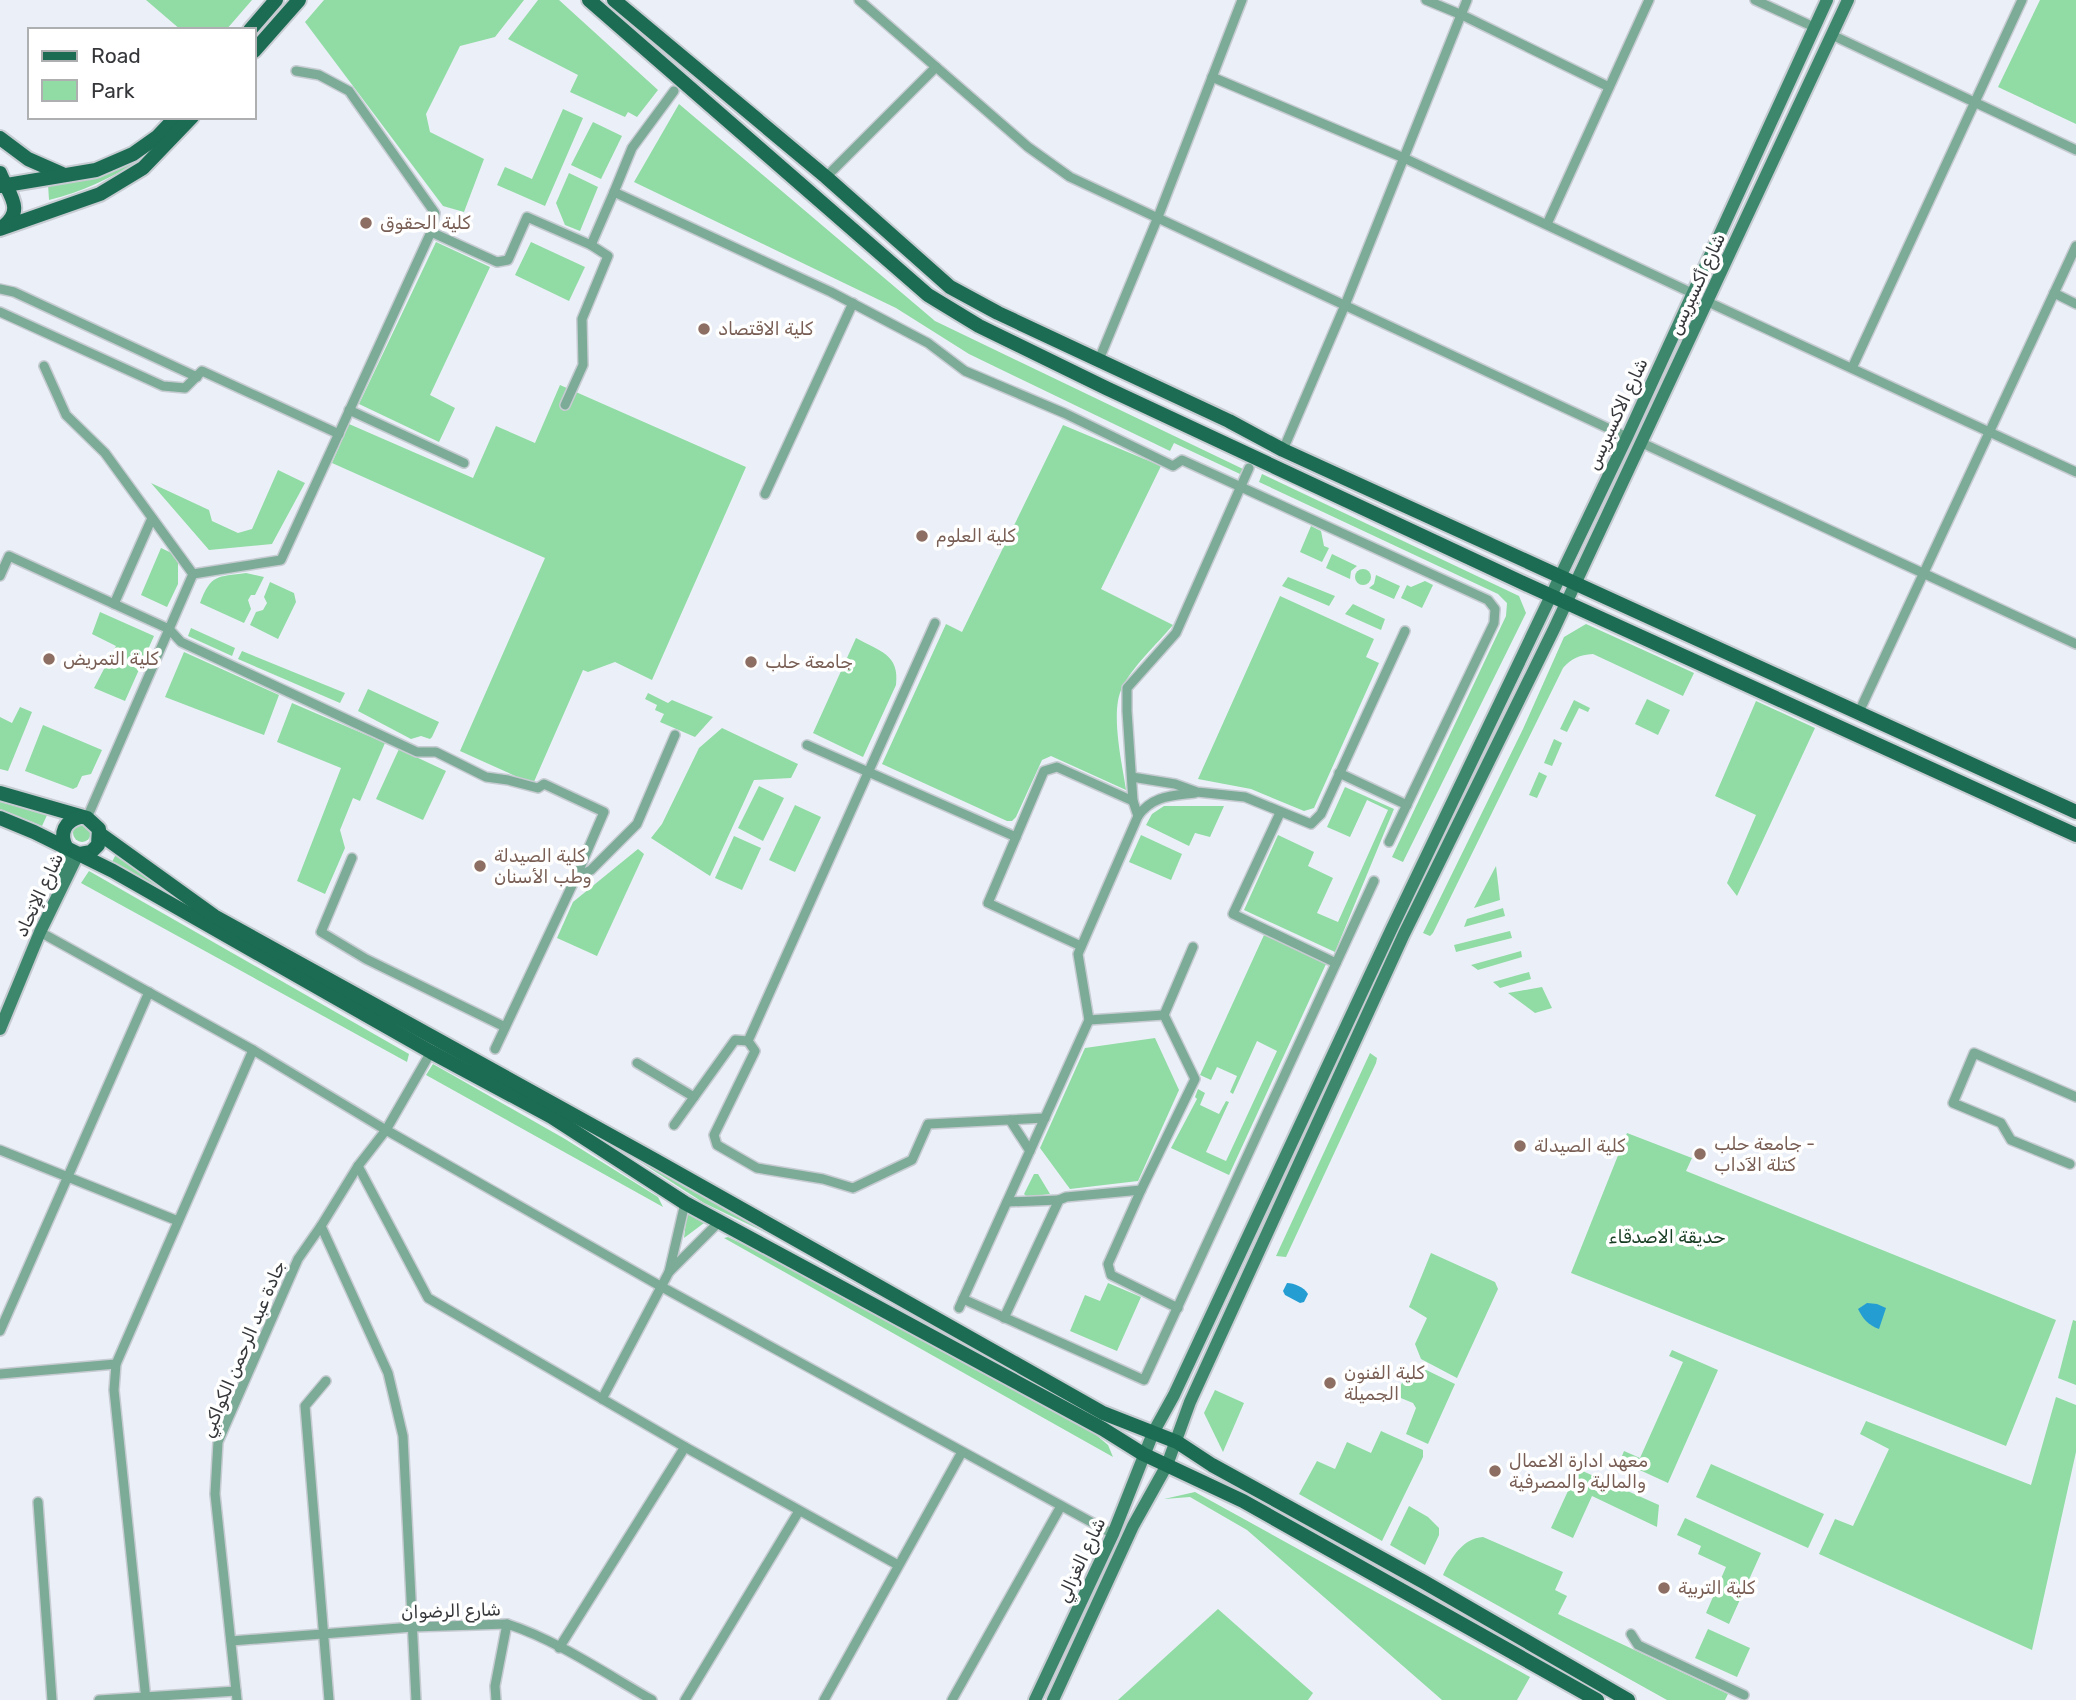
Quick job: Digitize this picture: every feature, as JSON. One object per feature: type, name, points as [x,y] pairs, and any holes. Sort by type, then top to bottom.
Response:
[{"type":"main road","points":[[252,28],[276,0]]},
{"type":"main road","points":[[256,49],[299,0]]},
{"type":"main road","points":[[589,0],[928,295],[991,331],[1310,484],[2076,835]]},
{"type":"main road","points":[[614,0],[826,177],[950,287],[1098,362],[1201,408],[1283,450],[2076,812]]},
{"type":"main road","name":"شارع الاكسبريس","points":[[1550,595],[1627,437],[1827,0]]},
{"type":"main road","name":"شارع أكسبريس","points":[[1566,602],[1848,0]]},
{"type":"main road","points":[[2,182],[96,170],[133,154],[158,136],[174,119]]},
{"type":"main road","points":[[0,229],[100,194],[143,168],[190,119]]},
{"type":"main road","points":[[0,138],[28,159],[63,174]]},
{"type":"main road","points":[[0,229],[13,215],[15,204],[12,194],[2,182]]},
{"type":"main road","points":[[1193,427],[1201,408]]},
{"type":"main road","name":"شارع الغزالي","points":[[1035,1700],[1128,1501],[1143,1454],[1174,1395],[1550,595]]},
{"type":"main road","name":"شارع الغزالي","points":[[1053,1700],[1133,1526],[1167,1465],[1190,1402],[1399,946],[1566,602]]},
{"type":"main road","points":[[0,793],[47,805],[96,824],[100,834],[214,916],[655,1160],[1103,1413],[1177,1442],[1212,1465],[1424,1582],[1628,1700]]},
{"type":"main road","points":[[73,851],[63,841],[64,828],[68,822],[83,817]]},
{"type":"main road","points":[[0,818],[73,851],[552,1117],[719,1222],[1103,1429],[1143,1454],[1242,1501],[1593,1699]]},
{"type":"main road","points":[[73,851],[95,849],[100,834]]},
{"type":"main road","name":"شارع الإتحاد","points":[[0,1029],[51,908],[57,878],[73,851]]},
{"type":"street","points":[[859,0],[1048,162],[1092,188],[1627,437]]},
{"type":"street","points":[[1098,362],[1158,217],[1242,0]]},
{"type":"street","points":[[1426,0],[1609,87]]},
{"type":"street","points":[[1283,450],[1345,305],[1468,0]]},
{"type":"street","points":[[1547,224],[1649,0]]},
{"type":"street","points":[[1755,0],[1814,27]]},
{"type":"street","points":[[1852,368],[2022,0]]},
{"type":"street","points":[[1832,35],[2076,150]]},
{"type":"street","points":[[826,177],[936,67]]},
{"type":"street","points":[[193,574],[281,560],[431,232],[435,213],[349,91],[320,75],[296,71]]},
{"type":"street","points":[[1212,77],[1404,158],[1692,293]]},
{"type":"street","points":[[591,245],[632,148],[674,90]]},
{"type":"street","points":[[614,192],[853,303],[928,343],[965,371],[1173,466],[1182,460],[1488,600],[1495,609],[1494,623],[1389,842]]},
{"type":"street","points":[[431,232],[496,262],[508,260],[527,217],[591,245],[608,256],[582,319],[583,365],[565,405]]},
{"type":"street","points":[[1858,712],[2076,246]]},
{"type":"street","points":[[0,289],[14,292],[197,377]]},
{"type":"street","points":[[2054,293],[2076,304]]},
{"type":"street","points":[[1708,302],[2076,472]]},
{"type":"street","points":[[765,494],[853,303]]},
{"type":"street","points":[[0,312],[163,386],[186,387],[202,372],[339,434]]},
{"type":"street","points":[[44,366],[66,415],[105,453],[193,574]]},
{"type":"street","points":[[349,411],[464,463]]},
{"type":"street","points":[[1642,443],[2076,644]]},
{"type":"street","points":[[1138,816],[1133,801],[1126,711],[1127,688],[1177,633],[1249,468]]},
{"type":"street","points":[[114,604],[152,518]]},
{"type":"street","points":[[0,576],[9,556],[169,629],[181,642],[417,752],[436,752],[486,777],[538,788],[544,784],[604,812],[495,1049]]},
{"type":"street","points":[[83,817],[193,574]]},
{"type":"street","points":[[748,1041],[935,623]]},
{"type":"street","points":[[1132,777],[1175,784],[1197,792],[1245,797],[1311,824],[1321,814],[1405,631]]},
{"type":"street","points":[[576,877],[591,870],[637,824],[674,736]]},
{"type":"street","points":[[807,745],[1016,837]]},
{"type":"street","points":[[1081,946],[988,903],[1044,771],[1058,767],[1133,801]]},
{"type":"street","points":[[1339,774],[1407,805]]},
{"type":"street","points":[[1197,792],[1158,798],[1146,804],[1138,816],[1078,954],[1089,1020],[961,1304],[1004,1318],[1144,1380],[1374,881]]},
{"type":"street","points":[[1280,813],[1233,914],[1336,963]]},
{"type":"street","points":[[352,858],[321,932],[366,959],[505,1027]]},
{"type":"street","points":[[40,932],[253,1050],[386,1130],[662,1287],[1113,1534]]},
{"type":"street","points":[[1178,1308],[1111,1275],[1108,1264],[1195,1079],[1164,1015],[1193,947]]},
{"type":"street","points":[[0,1331],[149,992]]},
{"type":"street","points":[[1089,1020],[1164,1015]]},
{"type":"street","points":[[674,1125],[735,1040],[748,1041]]},
{"type":"street","points":[[748,1041],[755,1051],[714,1135],[716,1146],[757,1168],[853,1188],[912,1160],[928,1124],[1045,1118]]},
{"type":"street","points":[[145,1699],[114,1390],[116,1364],[253,1050]]},
{"type":"street","name":"جادة عبد الرحمن الكواكبي","points":[[237,1695],[215,1494],[218,1443],[298,1259],[358,1166],[386,1130],[431,1052]]},
{"type":"street","points":[[2070,1164],[2011,1140],[2001,1123],[1953,1103],[1974,1053],[2076,1097]]},
{"type":"street","points":[[637,1063],[694,1097]]},
{"type":"street","points":[[1010,1120],[1030,1151]]},
{"type":"street","points":[[0,1150],[178,1221]]},
{"type":"street","points":[[358,1166],[428,1298],[685,1447],[898,1565]]},
{"type":"street","points":[[1007,1202],[1059,1200],[1066,1197],[1141,1190]]},
{"type":"street","points":[[1004,1318],[1059,1200]]},
{"type":"street","points":[[602,1399],[669,1272],[685,1203]]},
{"type":"street","points":[[669,1272],[719,1222]]},
{"type":"street","points":[[321,1226],[388,1373],[403,1436],[416,1700]]},
{"type":"street","points":[[0,1374],[116,1364]]},
{"type":"street","points":[[326,1381],[306,1406],[330,1700]]},
{"type":"street","points":[[559,1648],[685,1447]]},
{"type":"street","points":[[824,1700],[962,1452]]},
{"type":"street","points":[[38,1502],[52,1700]]},
{"type":"street","points":[[952,1700],[1061,1506]]},
{"type":"street","points":[[685,1700],[799,1511]]},
{"type":"street","points":[[496,1700],[495,1686],[506,1624]]},
{"type":"street","name":"شارع الرضوان","points":[[231,1641],[413,1627],[506,1624],[521,1628],[652,1700]]},
{"type":"street","points":[[1631,1634],[1638,1645],[1744,1695]]},
{"type":"street","points":[[99,1700],[237,1695]]},
{"type":"green space","points":[[146,0],[252,0],[228,28],[179,28]]},
{"type":"green space","points":[[324,0],[524,0],[495,37],[460,46],[426,114],[430,132],[484,159],[464,212],[443,206],[305,22]]},
{"type":"green space","points":[[538,0],[559,0],[658,90],[637,117],[628,112],[625,117],[570,92],[578,75],[508,39]]},
{"type":"green space","points":[[2040,0],[2076,0],[2076,124],[1998,87]]},
{"type":"green space","points":[[679,104],[935,321],[1243,469],[1240,474],[1174,443],[1170,451],[969,354],[896,308],[634,182]]},
{"type":"green space","points":[[563,109],[583,118],[545,206],[497,185],[505,167],[532,179]]},
{"type":"green space","points":[[593,122],[622,136],[601,179],[571,165]]},
{"type":"green space","points":[[139,161],[96,184],[49,200],[48,184],[115,170]]},
{"type":"green space","points":[[569,173],[598,187],[580,231],[565,225],[556,203]]},
{"type":"green space","points":[[436,242],[490,267],[430,395],[455,408],[439,442],[359,404]]},
{"type":"green space","points":[[531,242],[585,267],[569,301],[515,275]]},
{"type":"green space","points":[[560,385],[746,467],[652,680],[615,662],[588,672],[583,670],[533,784],[460,751],[545,558],[332,463],[349,424],[473,478],[496,426],[535,443]]},
{"type":"green space","points":[[1063,425],[1161,466],[1101,589],[1173,625],[1132,672],[1119,698],[1118,738],[1126,790],[1051,756],[1042,760],[1016,817],[1007,821],[882,764],[946,624],[962,632]]},
{"type":"green space","points":[[278,470],[305,483],[272,544],[209,550],[151,483],[209,510],[212,521],[238,533],[252,529]]},
{"type":"green space","points":[[1262,474],[1519,596],[1526,613],[1403,862],[1392,857],[1506,616],[1507,603],[1498,594],[1259,482]]},
{"type":"green space","points":[[1311,526],[1321,531],[1324,546],[1329,548],[1322,562],[1300,552]]},
{"type":"green space","points":[[161,548],[178,556],[178,584],[167,607],[141,595]]},
{"type":"green space","points":[[1332,554],[1357,566],[1351,571],[1350,579],[1326,568]]},
{"type":"green space","points":[[1363,569],[1369,571],[1369,583],[1363,585],[1357,583],[1355,577],[1357,571]]},
{"type":"green space","points":[[246,573],[264,577],[255,595],[251,595],[248,600],[251,609],[244,623],[200,603],[208,587],[216,579]]},
{"type":"green space","points":[[1376,575],[1400,586],[1394,599],[1369,588],[1374,584]]},
{"type":"green space","points":[[1288,577],[1335,596],[1329,606],[1282,586]]},
{"type":"green space","points":[[1425,581],[1433,585],[1422,608],[1401,598],[1407,585],[1411,587]]},
{"type":"green space","points":[[270,582],[294,593],[296,602],[278,639],[250,625],[256,612],[263,610],[267,603],[264,597]]},
{"type":"green space","points":[[1280,596],[1374,639],[1366,657],[1379,663],[1314,808],[1304,811],[1251,789],[1198,779]]},
{"type":"green space","points":[[1353,604],[1385,619],[1381,630],[1345,614]]},
{"type":"green space","points":[[100,612],[154,636],[125,701],[94,688],[116,646],[92,634]]},
{"type":"green space","points":[[1586,624],[1694,673],[1683,696],[1593,654],[1576,658],[1566,665],[1433,933],[1430,936],[1423,933],[1523,729],[1564,637]]},
{"type":"green space","points":[[191,628],[235,648],[232,656],[188,636]]},
{"type":"green space","points":[[856,638],[886,655],[895,666],[896,675],[896,685],[863,757],[813,733]]},
{"type":"green space","points":[[242,651],[345,693],[340,703],[238,659]]},
{"type":"green space","points":[[184,652],[279,695],[264,735],[165,697]]},
{"type":"green space","points":[[368,689],[439,722],[432,737],[411,739],[358,711]]},
{"type":"green space","points":[[648,693],[668,703],[672,700],[713,717],[695,737],[660,722],[664,714],[655,710],[657,705],[645,699]]},
{"type":"green space","points":[[1647,699],[1670,710],[1658,735],[1635,724]]},
{"type":"green space","points":[[1574,700],[1590,708],[1588,712],[1579,708],[1567,732],[1560,729]]},
{"type":"green space","points":[[1756,701],[1815,728],[1737,896],[1727,883],[1756,815],[1715,796]]},
{"type":"green space","points":[[292,703],[385,743],[360,801],[353,798],[340,830],[345,848],[325,894],[297,881],[341,768],[277,742]]},
{"type":"green space","points":[[20,707],[32,712],[8,771],[0,769],[0,717],[12,723]]},
{"type":"green space","points":[[43,725],[102,750],[91,774],[82,776],[77,787],[73,789],[25,771]]},
{"type":"green space","points":[[722,728],[798,764],[791,778],[754,780],[710,876],[651,838],[662,824],[699,748]]},
{"type":"green space","points":[[1554,739],[1562,743],[1552,766],[1544,763]]},
{"type":"green space","points":[[399,749],[446,771],[423,820],[376,799]]},
{"type":"green space","points":[[1539,772],[1547,776],[1537,798],[1529,795]]},
{"type":"green space","points":[[759,786],[784,798],[763,841],[738,828]]},
{"type":"green space","points":[[1345,787],[1394,809],[1335,952],[1244,910],[1278,835],[1314,852],[1308,866],[1333,878],[1317,913],[1338,922],[1388,810],[1367,800],[1350,837],[1327,827]]},
{"type":"green space","points":[[0,802],[48,813],[42,826],[0,809]]},
{"type":"green space","points":[[795,805],[821,817],[795,872],[769,860]]},
{"type":"green space","points":[[1164,806],[1224,806],[1210,837],[1195,833],[1189,846],[1146,825],[1152,814]]},
{"type":"green space","points":[[82,824],[88,827],[91,833],[88,839],[82,842],[76,839],[73,833],[76,827]]},
{"type":"green space","points":[[1141,835],[1182,854],[1171,880],[1129,862]]},
{"type":"green space","points":[[734,836],[761,848],[742,890],[715,878]]},
{"type":"green space","points":[[638,849],[644,854],[597,956],[557,938],[573,902]]},
{"type":"green space","points":[[118,850],[163,889],[112,862]]},
{"type":"green space","points":[[1496,866],[1500,900],[1474,908]]},
{"type":"green space","points":[[89,871],[409,1054],[407,1062],[81,883]]},
{"type":"green space","points":[[1503,908],[1505,916],[1464,927],[1467,919]]},
{"type":"green space","points":[[1510,931],[1512,938],[1456,952],[1454,945]]},
{"type":"green space","points":[[1264,935],[1326,964],[1229,1175],[1171,1148],[1197,1099],[1195,1097],[1198,1089],[1205,1093],[1200,1105],[1219,1114],[1226,1101],[1229,1102],[1206,1152],[1226,1161],[1277,1051],[1257,1041],[1233,1094],[1230,1092],[1237,1076],[1217,1067],[1211,1080],[1200,1075]]},
{"type":"green space","points":[[1521,951],[1522,957],[1478,970],[1471,965]]},
{"type":"green space","points":[[1529,972],[1531,979],[1500,988],[1493,982]]},
{"type":"green space","points":[[1542,987],[1552,1008],[1535,1013],[1508,993]]},
{"type":"green space","points":[[1155,1038],[1179,1090],[1138,1181],[1070,1189],[1040,1148],[1085,1048]]},
{"type":"green space","points":[[1370,1053],[1377,1058],[1376,1063],[1286,1257],[1276,1256]]},
{"type":"green space","points":[[433,1064],[565,1139],[658,1197],[663,1207],[426,1075]]},
{"type":"green space","points":[[575,1120],[819,1258],[704,1203]]},
{"type":"green space","name":"حديقة الاصدقاء","points":[[1627,1133],[1692,1158],[1686,1171],[2056,1320],[2006,1446],[1571,1273]]},
{"type":"green space","points":[[1034,1174],[1038,1174],[1050,1194],[1027,1197],[1024,1194]]},
{"type":"green space","points":[[687,1213],[704,1223],[684,1238]]},
{"type":"green space","points":[[728,1237],[833,1287],[1095,1434],[1108,1445],[1113,1457],[724,1238]]},
{"type":"green space","points":[[1431,1253],[1495,1282],[1498,1289],[1457,1378],[1421,1359],[1415,1344],[1427,1318],[1409,1307]]},
{"type":"green space","points":[[1108,1283],[1141,1297],[1117,1351],[1070,1331],[1085,1295],[1100,1301]]},
{"type":"green space","points":[[2073,1320],[2076,1321],[2076,1385],[2058,1378]]},
{"type":"green space","points":[[1672,1350],[1718,1370],[1668,1483],[1620,1461],[1624,1451],[1640,1458],[1683,1362],[1669,1356]]},
{"type":"green space","points":[[1400,1366],[1414,1373],[1418,1366],[1455,1384],[1428,1444],[1406,1434],[1416,1408],[1413,1403],[1396,1396],[1405,1376],[1397,1371]]},
{"type":"green space","points":[[1215,1390],[1244,1403],[1223,1452],[1204,1413]]},
{"type":"green space","points":[[2056,1397],[2076,1405],[2076,1452],[2032,1650],[1819,1554],[1835,1519],[1853,1526],[1889,1449],[1860,1434],[1866,1421],[2031,1485]]},
{"type":"green space","points":[[1381,1431],[1423,1450],[1423,1457],[1382,1541],[1299,1494],[1317,1461],[1335,1469],[1347,1442],[1371,1453]]},
{"type":"green space","points":[[1711,1464],[1824,1514],[1808,1548],[1696,1497]]},
{"type":"green space","points":[[1578,1469],[1659,1505],[1657,1527],[1592,1496],[1573,1538],[1551,1528]]},
{"type":"green space","points":[[1195,1492],[1530,1677],[1517,1700],[1442,1700],[1247,1530],[1190,1497],[1164,1499]]},
{"type":"green space","points":[[1409,1506],[1428,1517],[1439,1528],[1439,1535],[1425,1565],[1390,1545]]},
{"type":"green space","points":[[1685,1518],[1761,1553],[1729,1624],[1706,1613],[1726,1567],[1698,1554],[1701,1546],[1677,1535]]},
{"type":"green space","points":[[1483,1537],[1563,1572],[1555,1590],[1567,1596],[1558,1614],[1728,1694],[1725,1700],[1667,1700],[1443,1575],[1464,1545]]},
{"type":"green space","points":[[1218,1609],[1313,1693],[1308,1700],[1118,1700]]},
{"type":"green space","points":[[1708,1629],[1750,1648],[1737,1677],[1695,1658]]},
{"type":"water","points":[[1287,1283],[1299,1286],[1308,1294],[1304,1302],[1300,1303],[1285,1295],[1283,1291]]},
{"type":"water","points":[[1867,1303],[1886,1308],[1879,1329],[1866,1321],[1858,1309]]},
{"type":"place","name":"كلية الحقوق","points":[[366,223]]},
{"type":"place","name":"كلية الاقتصاد","points":[[704,329]]},
{"type":"place","name":"كلية العلوم","points":[[922,536]]},
{"type":"place","name":"كلية التمريض","points":[[49,659]]},
{"type":"place","name":"جامعة حلب","points":[[751,662]]},
{"type":"place","name":"كلية الصيدلة وطب الأسنان","points":[[480,866]]},
{"type":"place","name":"كلية الصيدلة","points":[[1520,1146]]},
{"type":"place","name":"جامعة حلب - كتلة الآداب","points":[[1700,1154]]},
{"type":"place","name":"كلية الفنون الجميلة","points":[[1330,1383]]},
{"type":"place","name":"معهد ادارة الاعمال والمالية والمصرفية","points":[[1495,1471]]},
{"type":"place","name":"كلية التربية","points":[[1664,1588]]}]
